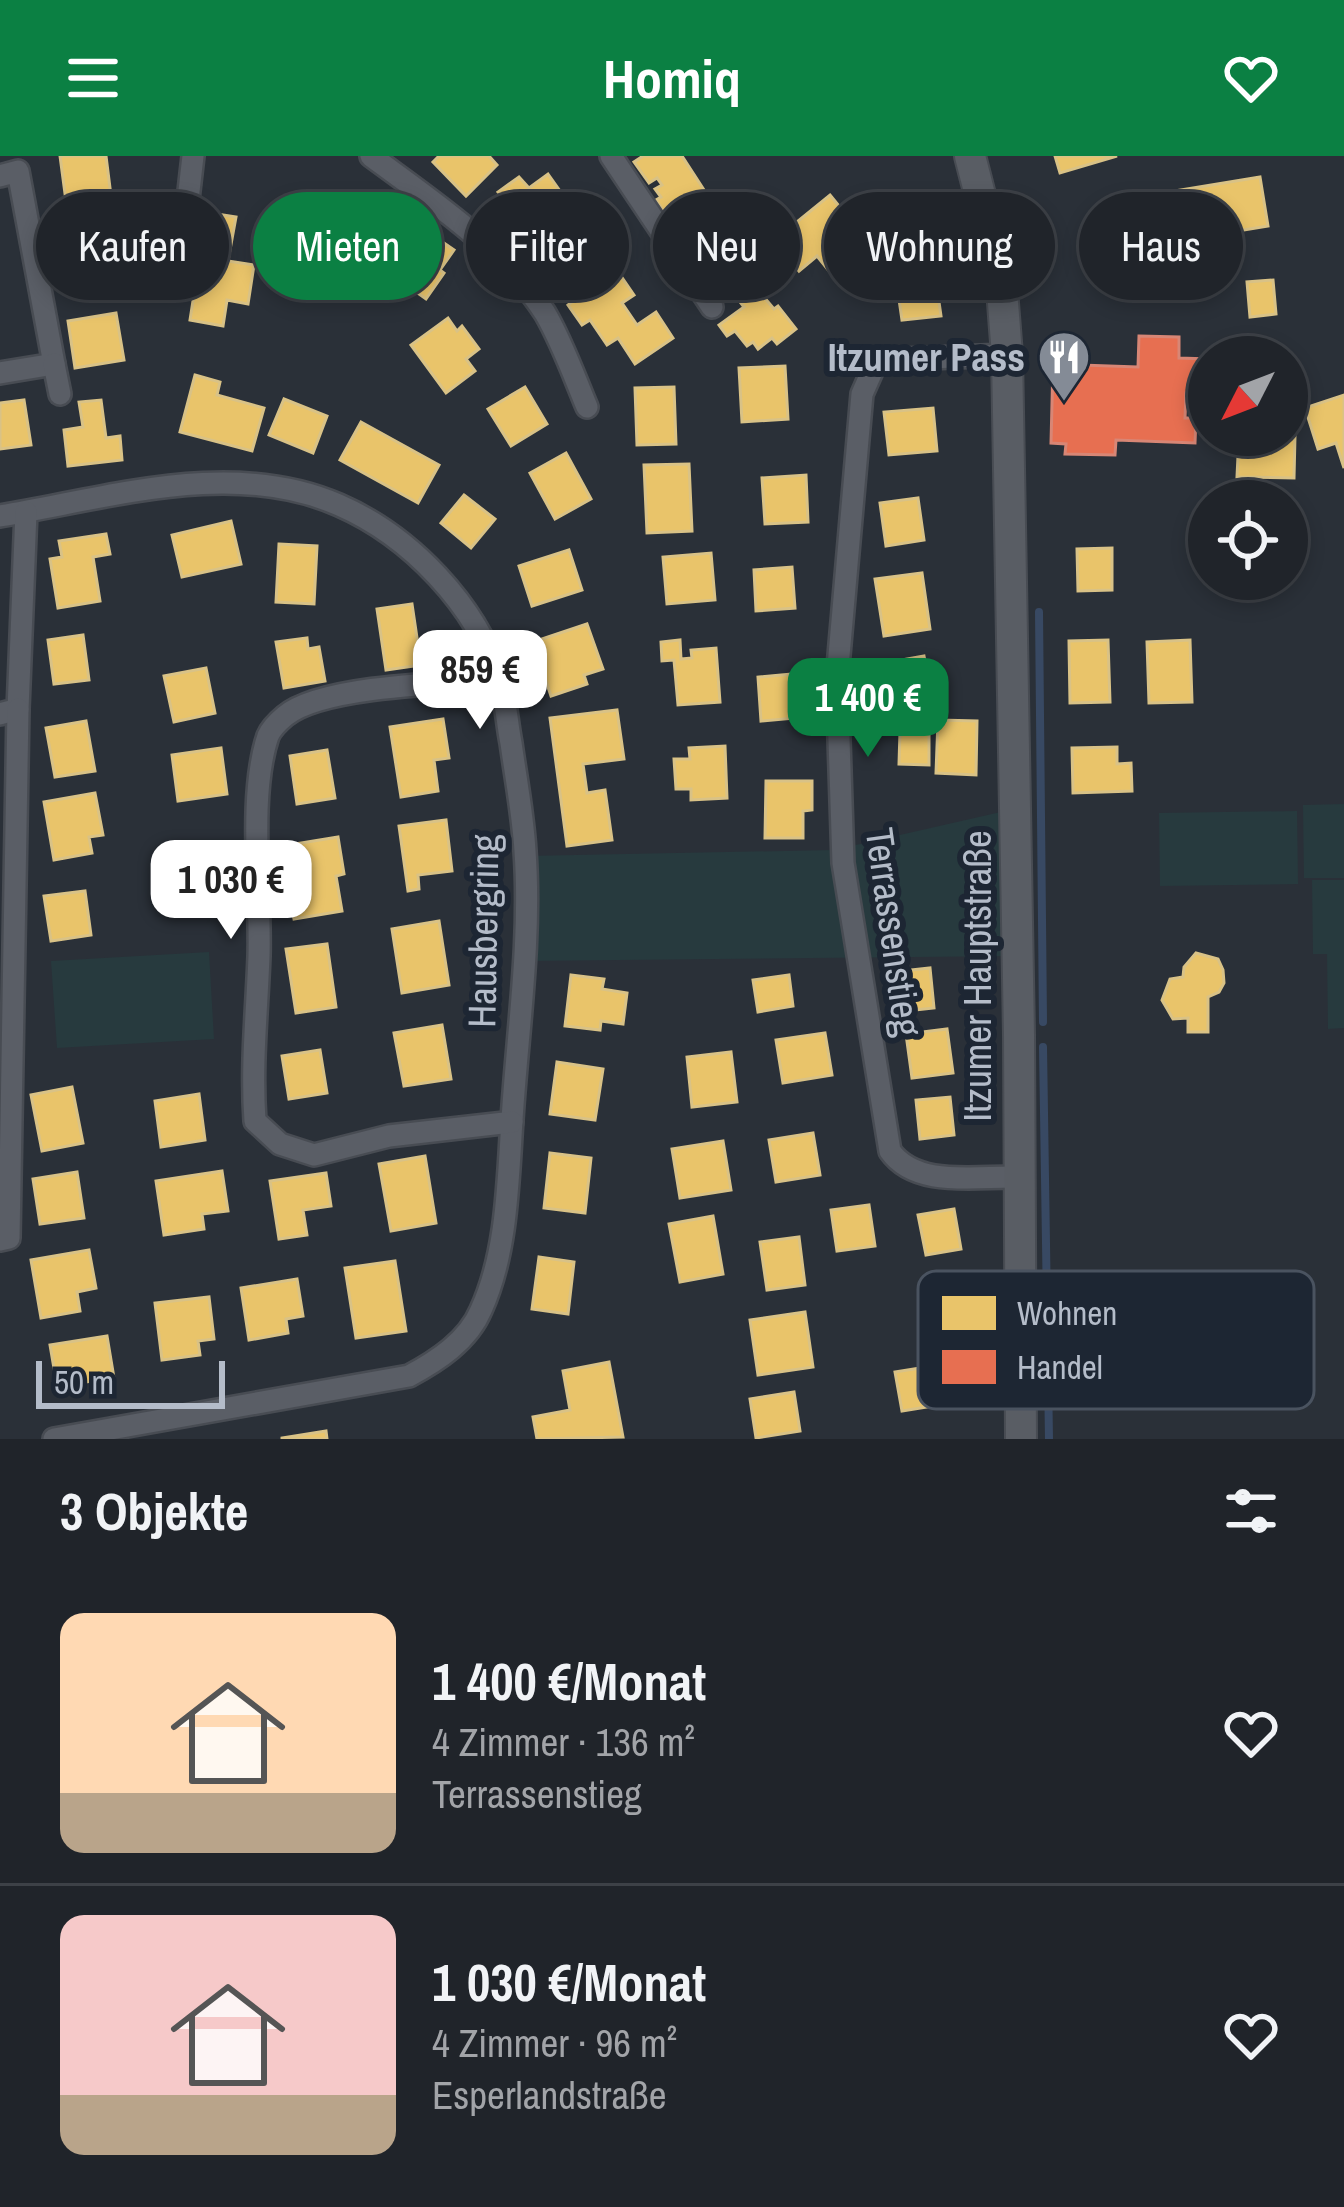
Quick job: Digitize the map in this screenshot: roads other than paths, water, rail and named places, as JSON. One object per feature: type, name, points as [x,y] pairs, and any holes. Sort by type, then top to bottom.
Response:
[{"type":"main road","name":"Itzumer Hauptstraße","points":[[970,156],[1001,278],[1006,356],[1018,1271]]},
{"type":"main road","name":"Itzumer Hauptstraße","points":[[1021,1409],[1021,1439]]},
{"type":"street","points":[[189,192],[193,156]]},
{"type":"street","points":[[371,156],[441,208],[518,277],[546,315],[587,407]]},
{"type":"street","points":[[611,156],[712,307]]},
{"type":"street","points":[[0,176],[18,171],[60,394]]},
{"type":"street","name":"Terrassenstieg","points":[[1006,356],[877,360],[862,394],[837,678],[843,863],[890,1151],[901,1166],[922,1175],[1017,1177]]},
{"type":"street","points":[[0,373],[54,364]]},
{"type":"street","name":"Hausbergring","points":[[0,516],[208,483],[262,483],[338,504],[390,534],[441,579],[475,628],[500,680],[526,856],[512,1122],[501,1233],[479,1316],[440,1360],[409,1376],[54,1439]]},
{"type":"street","points":[[0,1240],[9,1238],[9,711],[26,512]]},
{"type":"street","points":[[500,680],[383,687],[335,697],[289,712],[269,733],[259,792],[253,1081],[255,1120],[280,1144],[314,1155],[389,1136],[512,1122]]},
{"type":"waterway","points":[[1039,612],[1043,1022]]},
{"type":"waterway","points":[[1043,1047],[1046,1271]]},
{"type":"waterway","points":[[1049,1409],[1049,1439]]},
{"type":"place","name":"Itzumer Pass","points":[[1064,403]]}]
